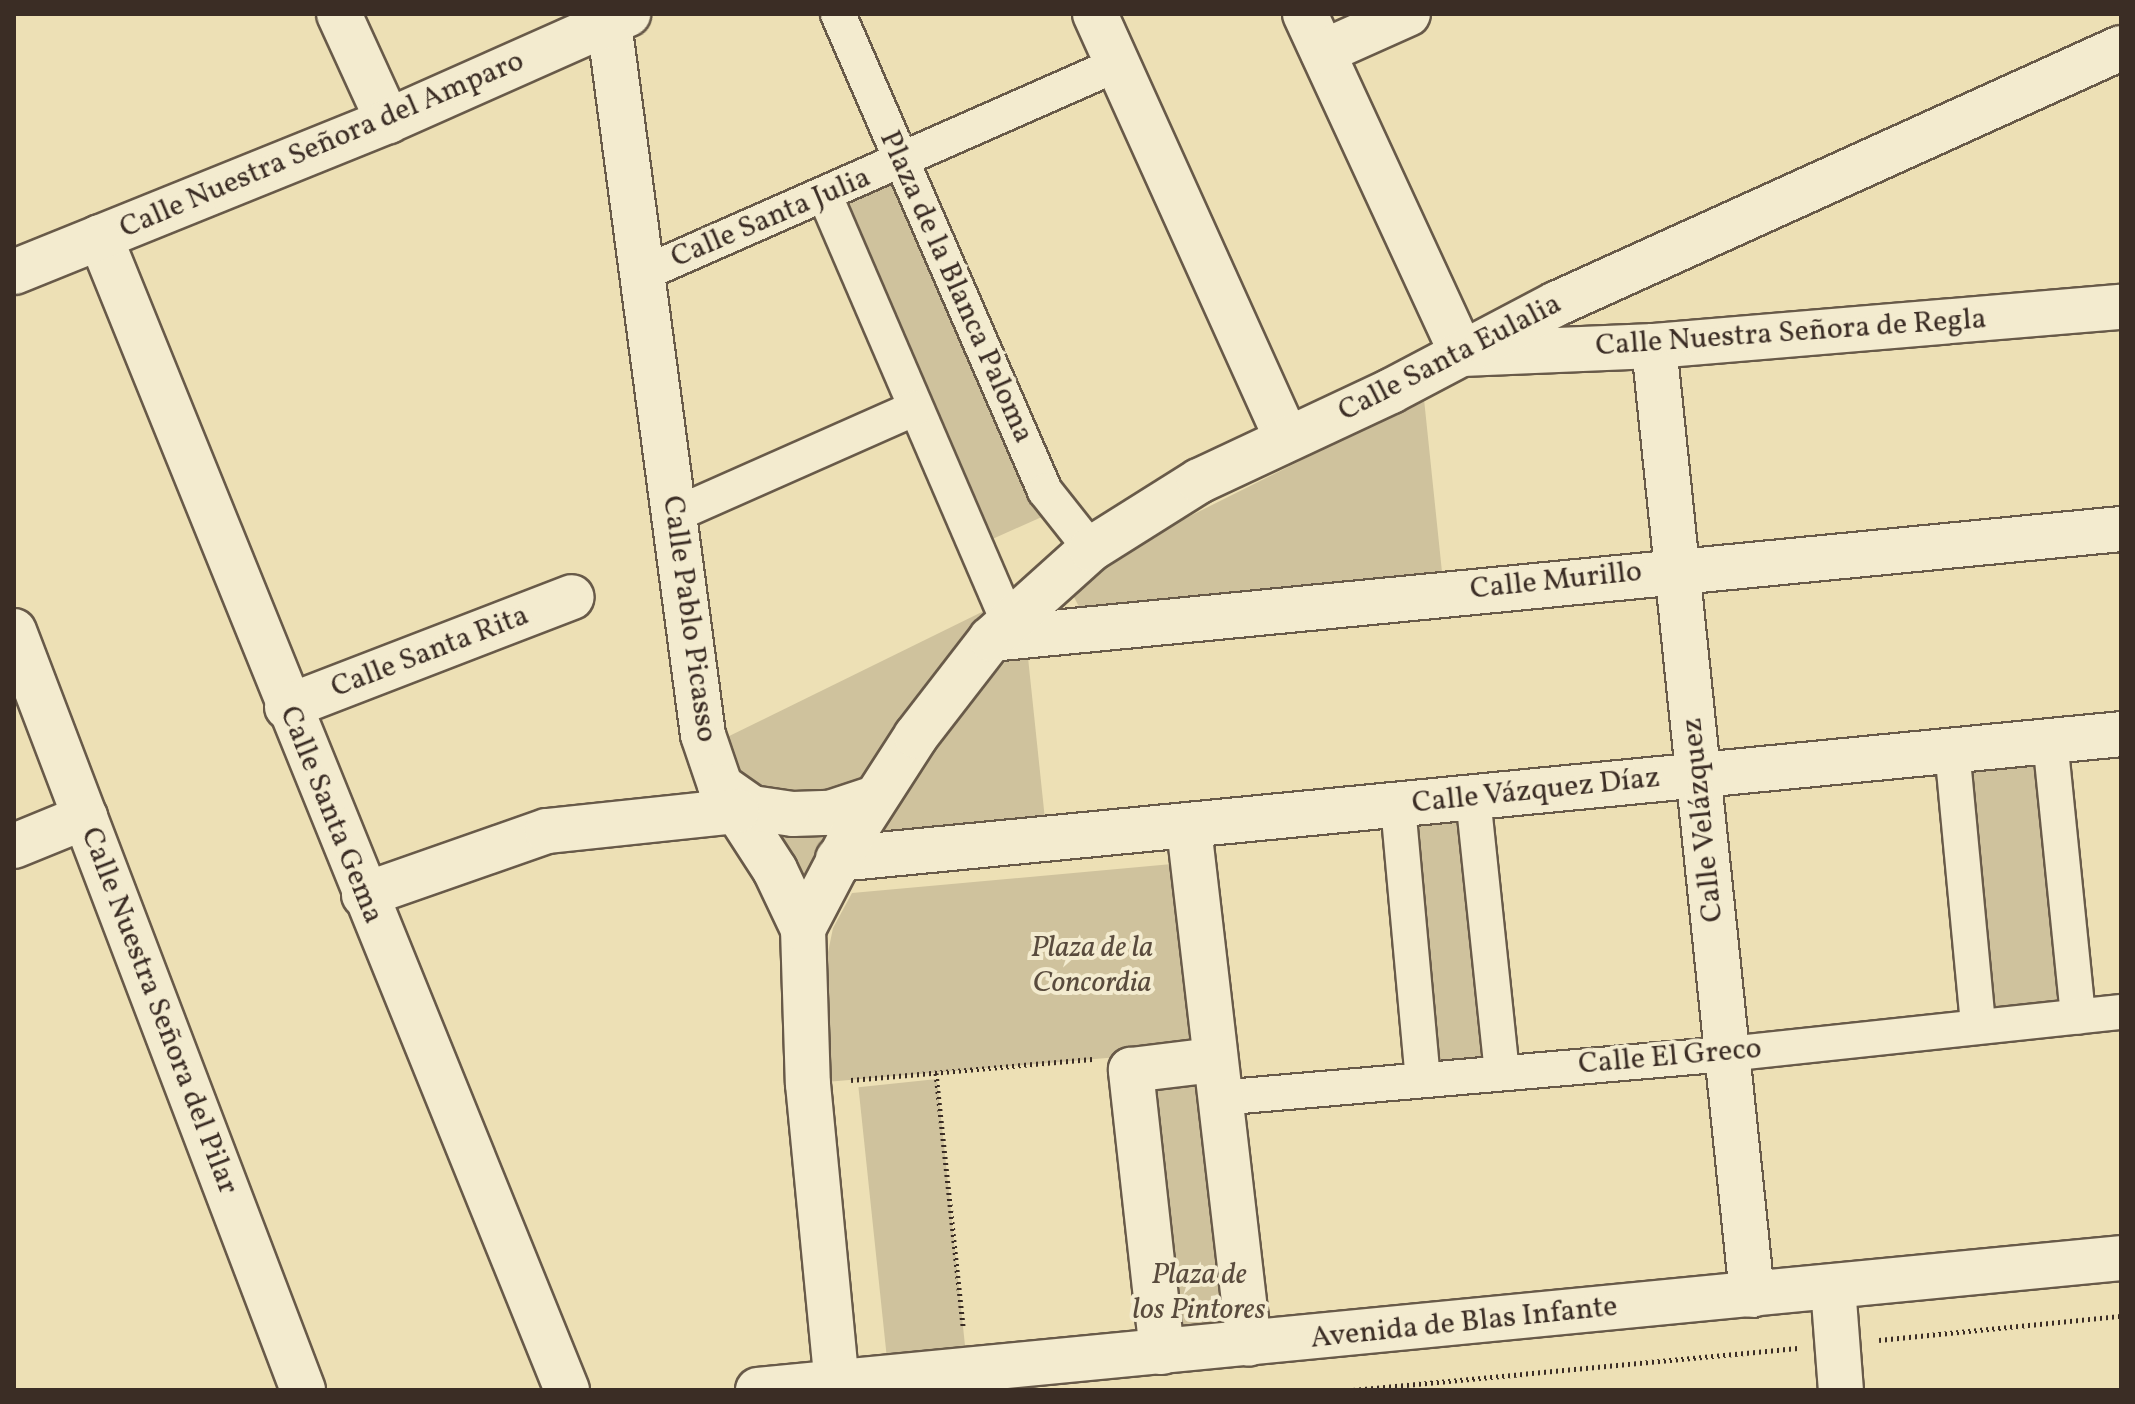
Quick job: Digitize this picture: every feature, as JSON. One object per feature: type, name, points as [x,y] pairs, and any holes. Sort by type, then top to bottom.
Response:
[{"type":"street","points":[[339,14],[388,121]]},
{"type":"street","name":"Plaza de la Blanca Paloma","points":[[838,14],[1045,491],[1091,549]]},
{"type":"street","points":[[1095,14],[1287,439]]},
{"type":"street","points":[[1408,14],[1314,33],[1462,354]]},
{"type":"street","name":"Calle Nuestra Señora del Amparo","points":[[14,272],[388,121],[619,18]]},
{"type":"street","name":"Calle Pablo Picasso","points":[[619,18],[642,274],[703,735],[729,798],[775,870],[803,929],[808,1084],[837,1386]]},
{"type":"street","name":"Calle Santa Eulalia","points":[[803,929],[838,859],[875,798],[1000,631],[1091,549],[1199,481],[1462,354],[1556,304],[2121,48]]},
{"type":"street","name":"Calle Santa Julia","points":[[642,274],[825,196],[1118,64]]},
{"type":"street","points":[[825,196],[915,408],[1000,631]]},
{"type":"street","name":"Calle Santa Gema","points":[[100,237],[287,707],[567,1390]]},
{"type":"street","name":"Calle Nuestra Señora de Regla","points":[[1462,354],[1654,346],[2121,307]]},
{"type":"street","name":"Calle Velázquez","points":[[1654,346],[1752,1295]]},
{"type":"street","points":[[674,515],[915,408]]},
{"type":"street","name":"Calle Murillo","points":[[1000,631],[2121,529]]},
{"type":"street","name":"Calle Santa Rita","points":[[287,707],[572,597]]},
{"type":"street","name":"Calle Nuestra Señora del Pilar","points":[[14,631],[303,1390]]},
{"type":"street","name":"Calle Vázquez Díaz","points":[[838,859],[1189,828],[1698,774],[2121,734]]},
{"type":"street","points":[[2050,740],[2078,1017]]},
{"type":"street","points":[[1952,749],[1978,1026]]},
{"type":"street","points":[[1473,797],[1502,1071]]},
{"type":"street","points":[[364,895],[547,831],[729,798],[752,808],[793,814],[830,813],[875,798]]},
{"type":"street","points":[[1398,806],[1423,1079]]},
{"type":"street","points":[[14,846],[85,817]]},
{"type":"street","points":[[1189,828],[1249,1344]]},
{"type":"street","name":"Calle El Greco","points":[[1216,1079],[1423,1079],[1727,1054],[2121,1012]]},
{"type":"street","points":[[1162,1352],[1131,1070],[1216,1079]]},
{"type":"street","name":"Avenida de Blas Infante","points":[[758,1390],[895,1385],[967,1372],[2121,1258]]},
{"type":"street","points":[[1833,1287],[1841,1390]]},
{"type":"path","points":[[808,1084],[1107,1058]]},
{"type":"path","points":[[936,1073],[967,1372]]},
{"type":"path","points":[[1353,1390],[2121,1316]]},
{"type":"green space","points":[[897,171],[1050,514],[985,542],[832,200]]},
{"type":"green space","points":[[1424,399],[1442,572],[1099,613],[1085,612],[1078,605],[1074,597],[1080,583],[1124,549]]},
{"type":"green space","points":[[990,608],[996,617],[854,789],[837,798],[738,788],[717,742]]},
{"type":"green space","points":[[1027,648],[1046,829],[877,834],[959,713],[1009,658]]},
{"type":"green space","points":[[2040,763],[2065,1005],[1992,1012],[1966,771]]},
{"type":"green space","points":[[1466,808],[1493,1064],[1435,1070],[1408,814]]},
{"type":"green space","points":[[767,823],[837,825],[804,889]]},
{"type":"green space","name":"Plaza de la Concordia","points":[[1183,863],[1200,1050],[826,1082],[825,967],[833,928],[852,893]]},
{"type":"green space","name":"Plaza de los Pintores","points":[[1205,1069],[1237,1330],[1173,1338],[1140,1077]]},
{"type":"green space","points":[[937,1079],[966,1352],[887,1361],[858,1087]]}]
